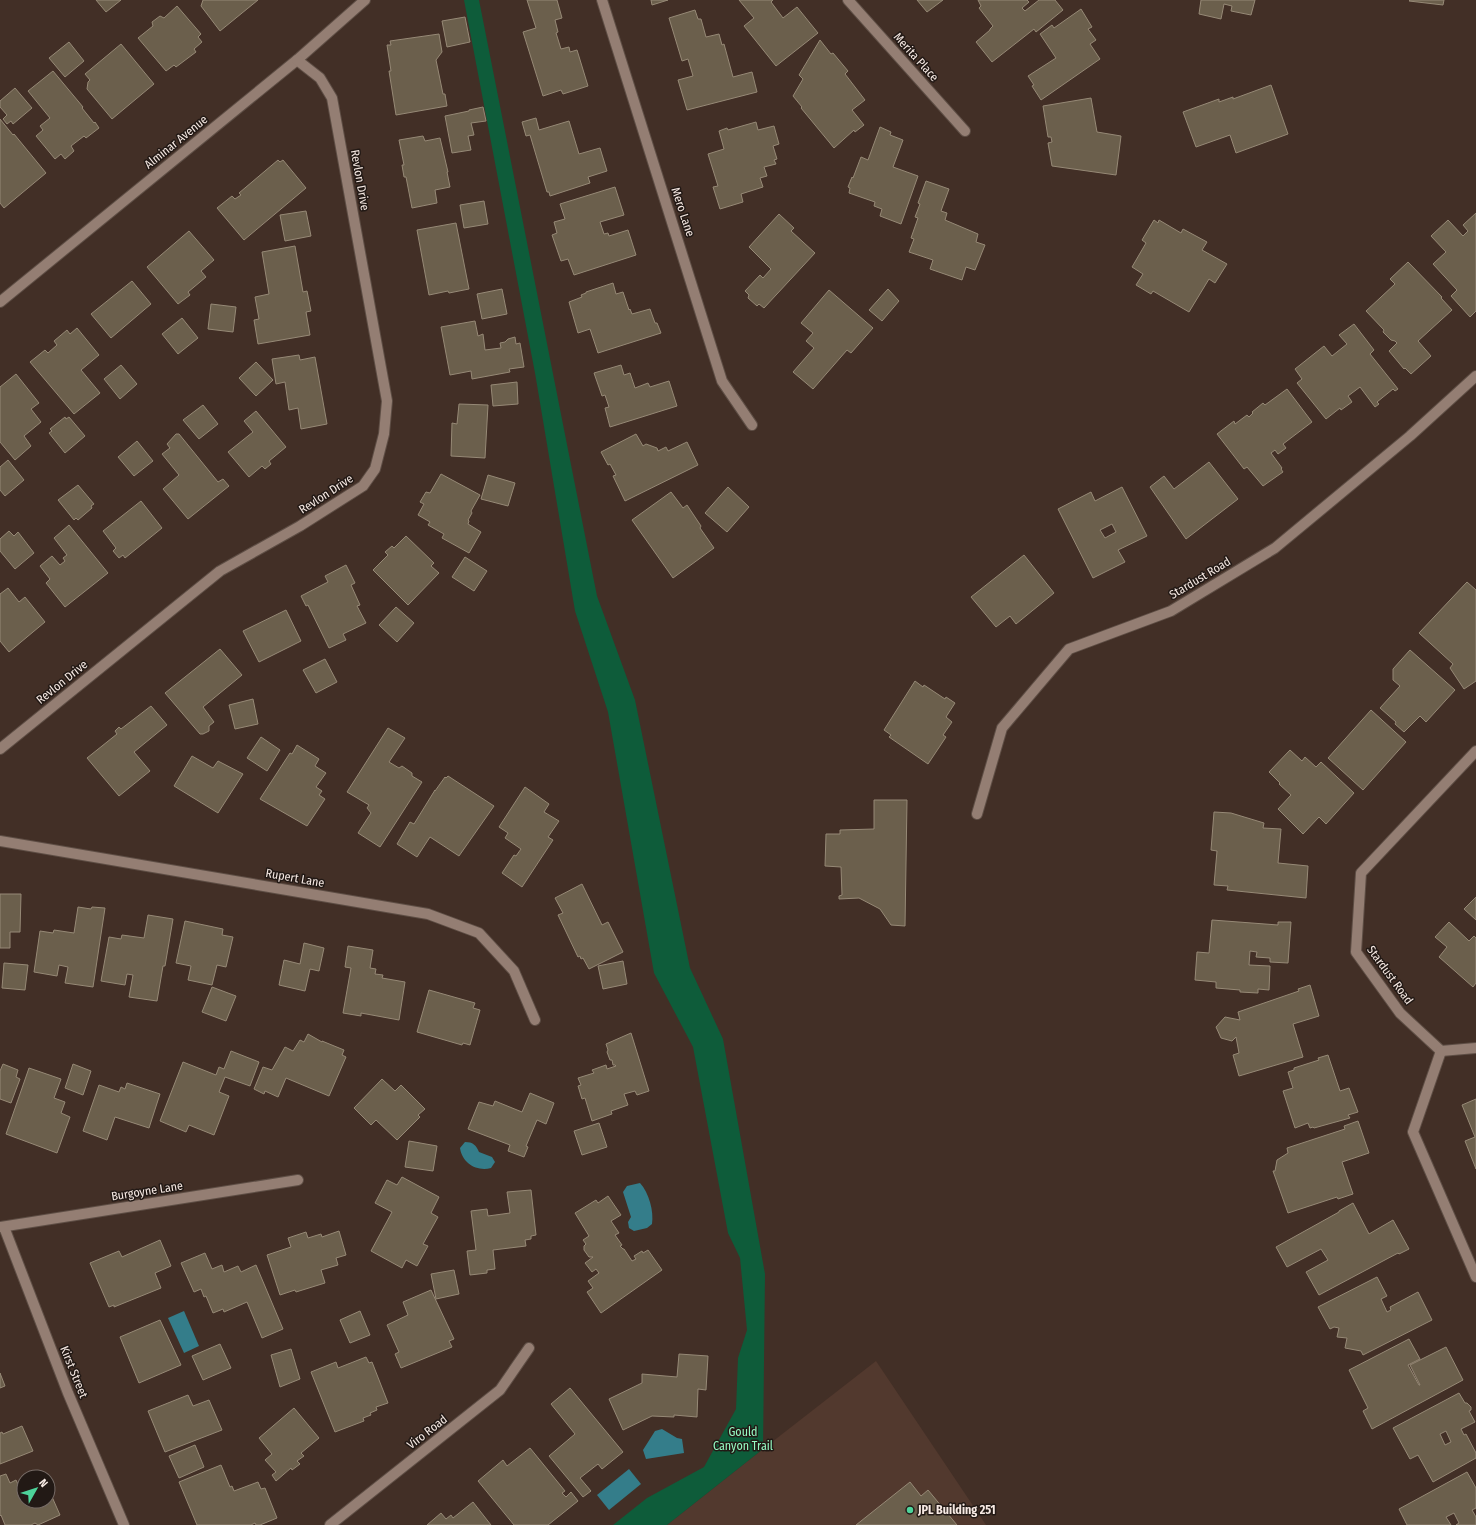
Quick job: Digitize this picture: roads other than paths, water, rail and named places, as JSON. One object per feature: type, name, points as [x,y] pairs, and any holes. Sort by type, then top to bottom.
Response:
[{"type":"street","name":"Alminar Avenue","points":[[0,302],[298,60],[366,0]]},
{"type":"street","name":"Mero Lane","points":[[602,0],[722,381],[752,425]]},
{"type":"street","name":"Merita Place","points":[[848,0],[965,131]]},
{"type":"street","name":"Revlon Drive","points":[[0,749],[220,571],[300,526],[363,486],[376,469],[384,434],[387,400],[332,98],[320,78],[298,60]]},
{"type":"street","name":"Stardust Road","points":[[977,814],[1002,728],[1069,649],[1171,611],[1275,548],[1410,436],[1476,376]]},
{"type":"street","name":"Stardust Road","points":[[1441,1051],[1400,1013],[1356,952],[1361,873],[1476,751]]},
{"type":"street","name":"Rupert Lane","points":[[0,841],[428,914],[479,933],[514,971],[535,1020]]},
{"type":"street","points":[[1476,1048],[1441,1051],[1413,1132],[1476,1277]]},
{"type":"street","name":"Burgoyne Lane","points":[[2,1227],[298,1180]]},
{"type":"street","name":"Kirst Street","points":[[2,1227],[68,1393],[124,1525]]},
{"type":"street","name":"Viro Road","points":[[330,1525],[500,1390],[529,1348]]},
{"type":"water","points":[[465,1142],[472,1143],[479,1152],[492,1157],[495,1162],[491,1168],[481,1169],[467,1162],[461,1153],[460,1148]]},
{"type":"water","points":[[640,1183],[650,1202],[652,1224],[647,1228],[634,1231],[629,1228],[628,1222],[631,1217],[623,1192],[627,1186]]},
{"type":"water","points":[[184,1311],[199,1346],[184,1353],[168,1318]]},
{"type":"water","points":[[662,1429],[677,1438],[682,1439],[684,1453],[646,1459],[643,1450],[655,1431]]},
{"type":"water","points":[[629,1469],[641,1484],[609,1510],[597,1495]]},
{"type":"place","name":"JPL Building 251","points":[[910,1510]]},
{"type":"park label","name":"Gould Canyon Trail","points":[[743,1439]]}]
